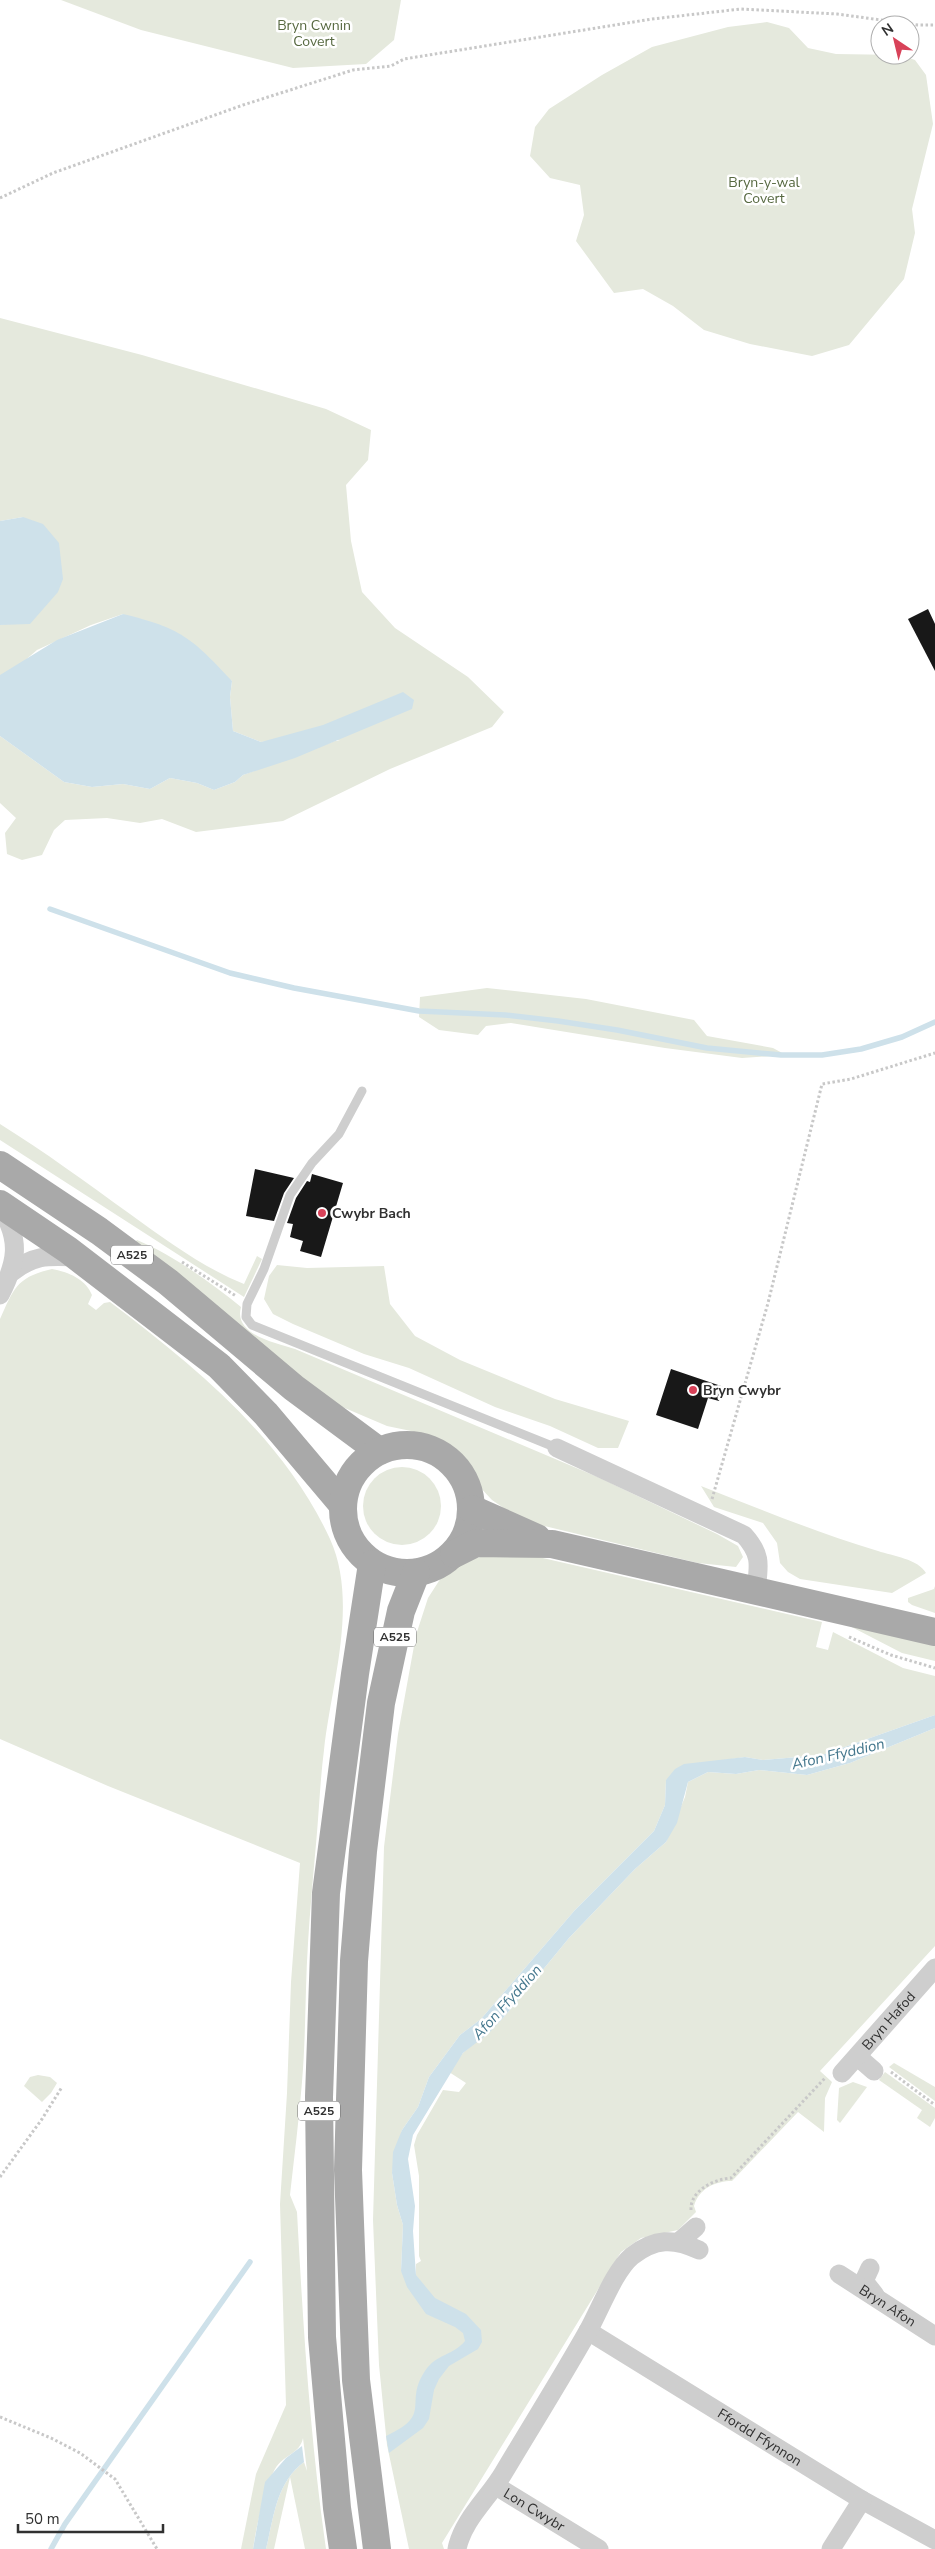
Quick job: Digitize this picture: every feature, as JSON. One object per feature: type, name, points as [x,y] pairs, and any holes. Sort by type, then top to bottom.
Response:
[{"type":"main road","name":"A525","points":[[0,1165],[99,1231],[168,1282],[294,1388],[379,1451]]},
{"type":"main road","name":"A525","points":[[0,1205],[76,1256],[220,1366],[266,1414],[342,1504]]},
{"type":"main road","points":[[454,1554],[468,1531],[472,1509],[470,1496],[462,1475],[450,1460],[430,1449],[401,1445],[379,1451],[361,1464],[348,1482],[342,1504],[347,1534],[355,1549],[372,1564],[394,1573],[416,1573],[436,1567],[454,1554],[476,1543],[552,1544]]},
{"type":"main road","points":[[472,1509],[552,1544],[935,1632]]},
{"type":"main road","name":"A525","points":[[343,2549],[337,2508],[322,2337],[319,2097],[326,1893],[355,1674],[372,1564]]},
{"type":"main road","name":"A525","points":[[377,2549],[356,2380],[350,2230],[348,2170],[354,1961],[363,1851],[381,1703],[401,1611],[416,1573]]},
{"type":"street","points":[[0,1205],[12,1226],[16,1251],[12,1272],[0,1296]]},
{"type":"street","points":[[12,1272],[25,1262],[44,1256],[76,1256]]},
{"type":"street","points":[[557,1448],[744,1534],[752,1544],[760,1563],[756,1590]]},
{"type":"street","name":"Bryn Hafod","points":[[842,2073],[935,1968]]},
{"type":"street","points":[[858,2057],[874,2071]]},
{"type":"street","points":[[680,2241],[696,2227]]},
{"type":"street","points":[[457,2549],[460,2536],[473,2515],[496,2486],[588,2331],[620,2270],[630,2257],[645,2247],[662,2242],[680,2241],[699,2250]]},
{"type":"street","points":[[870,2268],[864,2281],[878,2298]]},
{"type":"street","name":"Bryn Afon","points":[[839,2274],[935,2336]]},
{"type":"street","name":"Ffordd Ffynnon","points":[[588,2331],[862,2500],[935,2540]]},
{"type":"street","name":"Lon Cwybr","points":[[496,2486],[599,2549]]},
{"type":"street","points":[[831,2549],[862,2500]]},
{"type":"lane","points":[[362,1091],[339,1134],[312,1163],[290,1195],[264,1269],[247,1304],[246,1317],[252,1325],[557,1448]]},
{"type":"path","points":[[0,198],[53,173],[233,109],[353,70],[392,66],[404,59],[643,21],[741,9],[836,14],[918,25],[935,25]]},
{"type":"path","points":[[706,1518],[768,1303],[822,1084],[850,1079],[935,1053]]},
{"type":"path","points":[[842,1633],[891,1655],[935,1668]]},
{"type":"path","points":[[874,2071],[887,2070],[935,2105]]},
{"type":"path","points":[[696,2227],[690,2208],[694,2197],[699,2191],[718,2179],[731,2178],[829,2074],[842,2073]]},
{"type":"path","points":[[0,2177],[42,2119],[62,2087]]},
{"type":"path","points":[[0,2418],[51,2438],[80,2453],[116,2478],[157,2549]]},
{"type":"green space","name":"Bryn Cwnin Covert","points":[[61,0],[401,0],[394,40],[366,64],[293,68],[141,30]]},
{"type":"green space","name":"Bryn-y-wal Covert","points":[[767,22],[789,28],[808,48],[836,54],[870,55],[870,65],[919,65],[926,75],[933,124],[912,209],[915,233],[904,279],[849,345],[812,356],[750,344],[704,330],[673,306],[643,289],[614,293],[576,241],[584,215],[580,185],[550,178],[530,156],[535,127],[549,109],[602,75],[652,47],[728,27]]},
{"type":"green space","points":[[0,318],[142,355],[326,409],[371,430],[368,460],[346,485],[351,541],[362,592],[395,628],[468,677],[504,712],[492,727],[390,769],[283,821],[196,832],[162,819],[140,823],[107,818],[65,820],[54,830],[42,855],[22,860],[7,854],[5,833],[16,818],[0,803],[0,736],[64,782],[92,787],[123,784],[150,789],[170,778],[197,783],[214,790],[235,782],[243,775],[335,741],[340,741],[316,735],[261,742],[233,731],[230,697],[232,681],[123,614],[91,625],[37,650],[22,663],[8,671],[0,684],[0,625],[5,624],[23,517],[0,521]]},
{"type":"green space","points":[[487,988],[586,999],[694,1020],[707,1036],[773,1048],[786,1055],[742,1058],[665,1048],[511,1023],[486,1026],[478,1035],[439,1030],[419,1017],[420,997]]},
{"type":"green space","points":[[0,1124],[66,1168],[171,1243],[214,1270],[244,1284],[257,1256],[262,1259],[244,1297],[0,1140]]},
{"type":"green space","points":[[137,1240],[164,1253],[191,1270],[241,1307],[240,1317],[243,1325],[258,1336],[295,1349],[600,1478],[717,1534],[738,1546],[743,1557],[736,1567],[698,1563],[532,1523],[511,1513],[492,1500],[477,1484],[458,1455],[445,1444],[411,1431],[387,1426],[333,1403],[135,1242]]},
{"type":"green space","points":[[277,1265],[307,1268],[384,1266],[390,1304],[415,1336],[460,1360],[555,1399],[629,1421],[618,1448],[598,1448],[550,1426],[495,1407],[409,1368],[364,1354],[273,1314],[264,1299],[269,1276]]},
{"type":"green space","points":[[52,1269],[70,1274],[81,1281],[92,1295],[88,1304],[96,1310],[104,1303],[110,1302],[174,1352],[235,1407],[263,1437],[311,1503],[330,1539],[338,1564],[342,1590],[343,1617],[337,1672],[327,1725],[321,1773],[308,1943],[302,2082],[290,2195],[297,2212],[308,2381],[326,2549],[305,2549],[290,2477],[274,2549],[266,2549],[274,2513],[287,2480],[304,2462],[307,2471],[303,2438],[298,2448],[278,2464],[271,2477],[261,2508],[253,2549],[241,2549],[256,2474],[286,2405],[280,2204],[291,1982],[300,1863],[108,1786],[0,1739],[0,1319],[18,1285],[31,1276]]},
{"type":"green space","points":[[402,1467],[417,1470],[430,1478],[438,1491],[441,1506],[438,1521],[430,1534],[417,1542],[402,1545],[387,1542],[374,1534],[366,1521],[363,1506],[366,1491],[374,1478],[387,1470]]},
{"type":"green space","points":[[701,1486],[811,1529],[911,1561],[926,1573],[892,1593],[800,1579],[788,1572],[780,1563],[777,1543],[763,1523],[714,1507]]},
{"type":"green space","points":[[487,1556],[534,1556],[822,1622],[816,1647],[828,1650],[833,1632],[903,1668],[935,1676],[935,1715],[822,1755],[763,1760],[745,1757],[718,1761],[666,1780],[665,1805],[654,1831],[575,1910],[481,2019],[460,2035],[429,2077],[418,2107],[402,2130],[392,2173],[397,2205],[403,2225],[401,2271],[416,2275],[416,2264],[421,2261],[419,2256],[419,2176],[414,2145],[417,2135],[443,2090],[459,2092],[466,2083],[449,2072],[463,2053],[504,2017],[569,1938],[635,1869],[666,1842],[685,1797],[688,1782],[708,1772],[736,1774],[759,1770],[807,1775],[850,1763],[935,1728],[935,1946],[820,2071],[832,2082],[825,2098],[824,2132],[798,2112],[732,2181],[720,2182],[704,2190],[696,2200],[694,2206],[696,2212],[678,2230],[641,2238],[621,2252],[442,2543],[444,2549],[409,2549],[387,2445],[379,2365],[373,2220],[384,1847],[398,1734],[416,1635],[428,1598],[446,1570],[468,1559]]},
{"type":"green space","points":[[935,1586],[935,1613],[908,1602],[908,1598],[934,1589]]},
{"type":"green space","points":[[842,1622],[935,1643],[935,1661],[902,1653]]},
{"type":"green space","points":[[894,2063],[935,2087],[935,2101],[889,2067]]},
{"type":"green space","points":[[885,2072],[935,2108],[935,2118],[930,2127],[917,2118],[922,2110],[879,2080]]},
{"type":"green space","points":[[38,2075],[50,2077],[57,2083],[42,2102],[24,2086],[30,2077]]},
{"type":"green space","points":[[853,2082],[867,2087],[840,2123],[837,2120],[839,2088]]},
{"type":"water","points":[[23,517],[43,524],[59,543],[63,579],[58,592],[30,624],[0,625],[0,521]]},
{"type":"water","points":[[123,614],[159,624],[172,630],[206,654],[232,681],[230,697],[233,731],[261,742],[323,725],[403,692],[414,700],[412,709],[295,758],[243,775],[235,782],[214,790],[197,783],[170,778],[150,789],[123,784],[92,787],[64,782],[0,736],[0,675],[57,640]]},
{"type":"water","name":"Afon Ffyddion","points":[[935,1715],[935,1728],[850,1763],[807,1775],[759,1770],[736,1774],[708,1772],[688,1782],[677,1823],[666,1842],[635,1869],[569,1938],[489,2033],[463,2053],[413,2135],[408,2159],[415,2206],[413,2231],[416,2275],[435,2298],[466,2314],[481,2330],[482,2342],[478,2349],[449,2366],[439,2379],[434,2390],[429,2419],[423,2428],[389,2453],[386,2436],[401,2428],[414,2414],[419,2382],[429,2365],[461,2346],[465,2341],[463,2333],[455,2327],[426,2314],[407,2287],[401,2271],[403,2225],[397,2205],[392,2173],[393,2152],[402,2130],[418,2107],[429,2077],[460,2035],[481,2019],[575,1910],[654,1831],[665,1805],[666,1780],[675,1769],[684,1764],[745,1757],[763,1760],[822,1755]]},
{"type":"water","points":[[302,2446],[304,2462],[287,2480],[282,2490],[274,2513],[266,2549],[253,2549],[265,2482],[286,2458]]},
{"type":"building","points":[[928,609],[935,624],[935,671],[908,619]]},
{"type":"building","points":[[255,1169],[294,1178],[284,1193],[274,1221],[246,1216]]},
{"type":"building","name":"Cwybr Bach","points":[[312,1174],[343,1183],[321,1257],[300,1251],[303,1241],[290,1237],[293,1224],[287,1223],[296,1198],[307,1181],[310,1182]]},
{"type":"building","name":"Bryn Cwybr","points":[[671,1369],[724,1387],[719,1401],[708,1398],[698,1429],[656,1415]]},
{"type":"waterway","points":[[50,909],[230,973],[294,988],[419,1011],[505,1015],[558,1021],[617,1030],[707,1048],[781,1055],[822,1055],[861,1049],[902,1037],[935,1022]]},
{"type":"waterway","points":[[51,2549],[65,2524],[250,2262]]},
{"type":"place","name":"Cwybr Bach","points":[[322,1213]]},
{"type":"place","name":"Bryn Cwybr","points":[[693,1390]]}]
